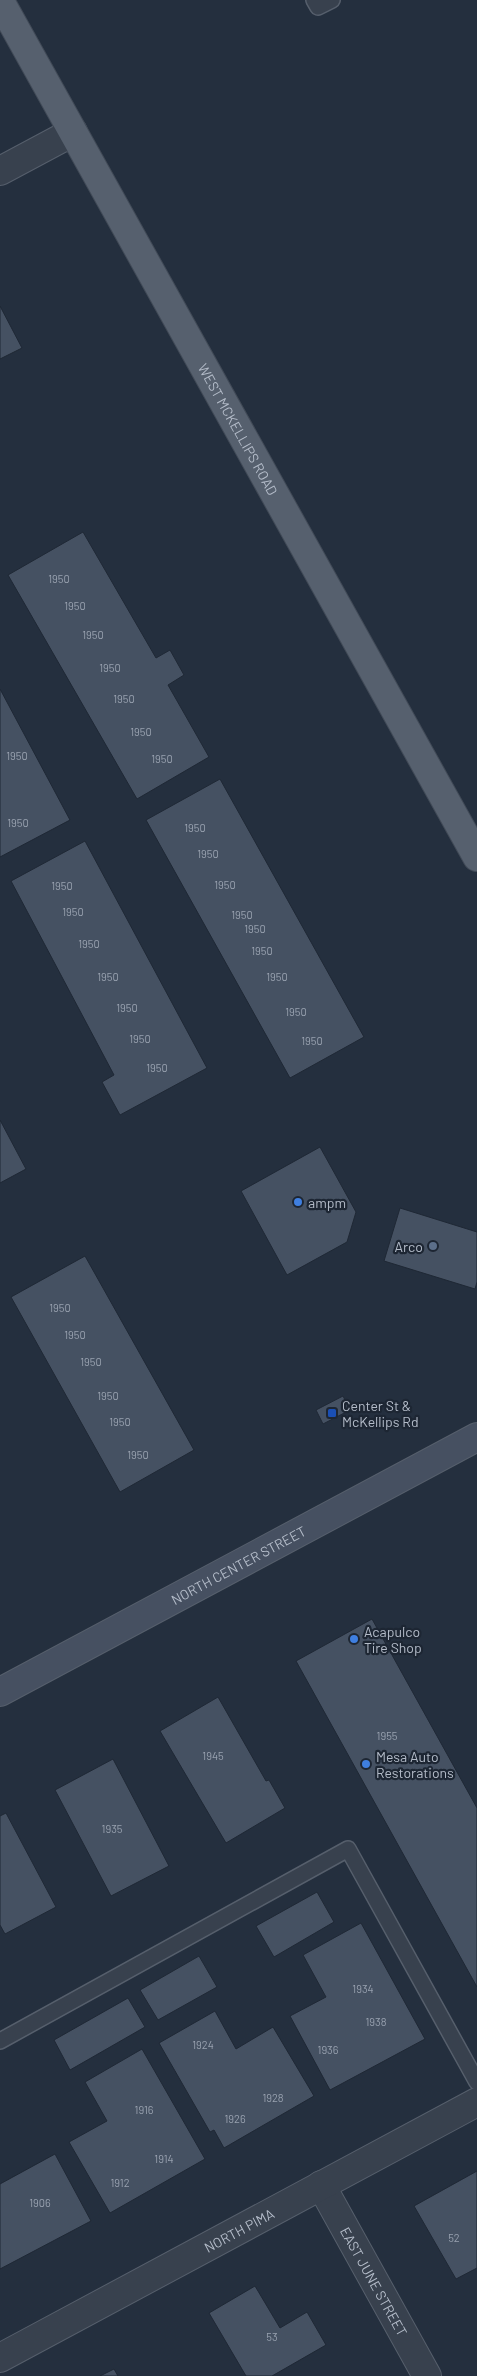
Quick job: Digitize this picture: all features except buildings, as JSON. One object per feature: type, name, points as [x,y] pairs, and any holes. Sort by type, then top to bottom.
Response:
[{"type":"main road","name":"WEST MCKELLIPS ROAD","points":[[0,0],[477,857]]},
{"type":"street","points":[[0,171],[74,132]]},
{"type":"street","name":"NORTH CENTER STREET","points":[[0,1692],[477,1437]]},
{"type":"street","name":"NORTH PIMA","points":[[0,2358],[477,2102]]},
{"type":"street","name":"EAST JUNE STREET","points":[[321,2185],[427,2376]]},
{"type":"lane","points":[[316,4],[332,0]]},
{"type":"lane","points":[[0,2041],[348,1849],[477,2082]]},
{"type":"place","name":"ampm","points":[[298,1202]]},
{"type":"place","name":"Arco","points":[[433,1246]]},
{"type":"place","name":"Center St & McKellips Rd","points":[[332,1413]]},
{"type":"place","name":"Acapulco Tire Shop","points":[[354,1639]]},
{"type":"place","name":"Mesa Auto Restorations","points":[[366,1764]]}]
